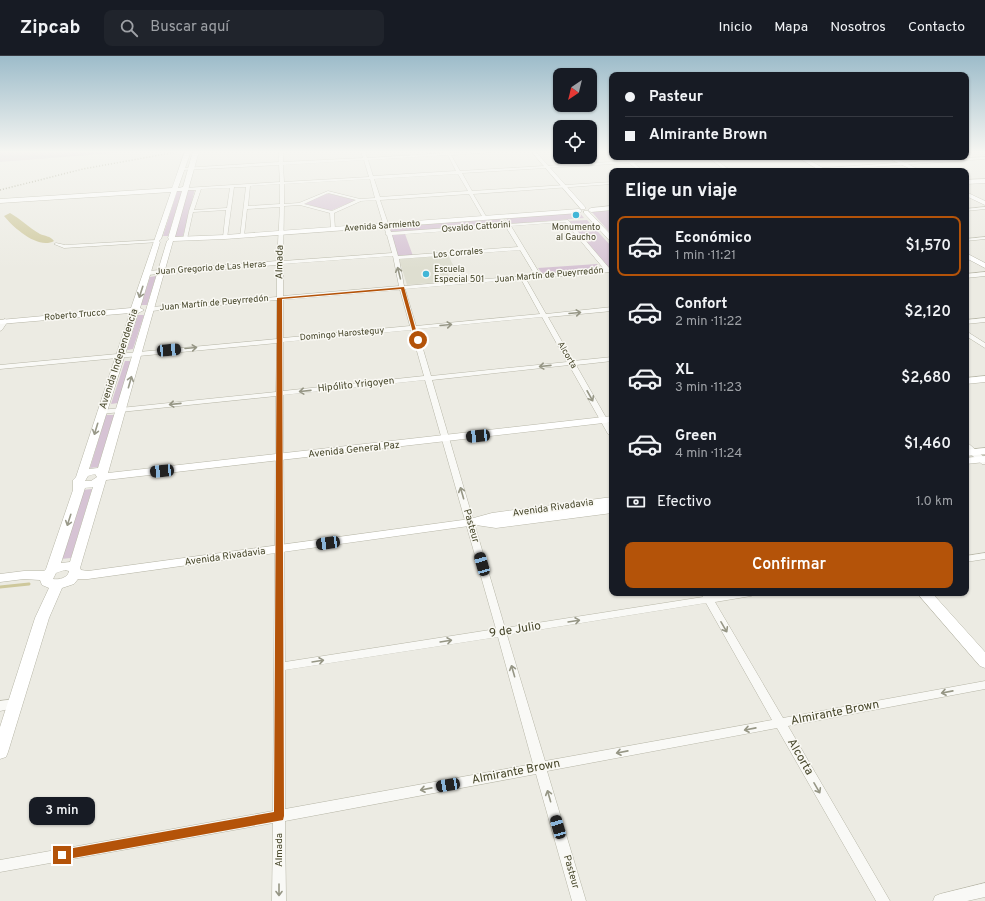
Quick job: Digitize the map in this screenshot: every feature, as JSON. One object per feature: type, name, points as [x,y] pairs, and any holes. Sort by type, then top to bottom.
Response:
[{"type":"main road","points":[[0,201],[168,190]]},
{"type":"main road","name":"Avenida Independencia","points":[[0,752],[42,618],[52,577],[79,490],[80,479],[175,190]]},
{"type":"main road","name":"Avenida Independencia","points":[[74,571],[185,190]]},
{"type":"main road","points":[[568,190],[583,210],[609,235]]},
{"type":"main road","points":[[969,196],[985,204]]},
{"type":"main road","name":"Avenida Sarmiento","points":[[158,240],[164,237],[171,239],[185,239],[333,228],[385,227],[485,217],[609,208]]},
{"type":"main road","points":[[969,252],[985,261]]},
{"type":"main road","points":[[969,257],[985,266]]},
{"type":"main road","name":"Roberto Trucco","points":[[2,322],[151,309]]},
{"type":"main road","points":[[969,376],[985,374]]},
{"type":"main road","points":[[969,381],[985,379]]},
{"type":"main road","name":"Avenida General Paz","points":[[80,479],[94,471],[102,477],[609,421]]},
{"type":"main road","name":"Avenida Rivadavia","points":[[74,571],[88,575],[280,550],[470,523],[492,517],[609,500]]},
{"type":"main road","name":"Avenida Rivadavia","points":[[470,523],[496,524],[609,509]]},
{"type":"main road","points":[[0,578],[24,575],[52,577],[68,581],[74,571]]},
{"type":"main road","points":[[927,596],[985,662]]},
{"type":"street","points":[[185,239],[198,190]]},
{"type":"street","points":[[225,236],[231,190]]},
{"type":"street","points":[[242,235],[247,190]]},
{"type":"street","name":"Almada","points":[[279,901],[279,298],[281,190]]},
{"type":"street","name":"Pasteur","points":[[375,190],[579,901]]},
{"type":"street","points":[[300,204],[328,192],[360,200],[505,190]]},
{"type":"street","points":[[471,193],[485,217]]},
{"type":"street","points":[[245,208],[300,204],[332,212],[360,200]]},
{"type":"street","points":[[969,210],[985,208]]},
{"type":"street","points":[[192,211],[229,209]]},
{"type":"street","points":[[332,212],[333,228]]},
{"type":"street","points":[[503,216],[520,248],[538,275]]},
{"type":"street","name":"Osvaldo Cattorini","points":[[385,227],[507,225],[566,221],[609,269]]},
{"type":"street","points":[[969,240],[985,238]]},
{"type":"street","points":[[56,244],[64,247],[158,240]]},
{"type":"street","name":"Los Corrales","points":[[395,256],[520,248]]},
{"type":"street","name":"Juan Gregorio de Las Heras","points":[[147,273],[395,256]]},
{"type":"street","name":"Juan Martín de Pueyrredón","points":[[151,309],[609,270]]},
{"type":"street","points":[[969,276],[985,274]]},
{"type":"street","name":"Alcorta","points":[[522,277],[572,363],[609,419]]},
{"type":"street","name":"Domingo Harosteguy","points":[[0,366],[609,309]]},
{"type":"street","points":[[969,322],[985,320]]},
{"type":"street","points":[[0,329],[2,322]]},
{"type":"street","points":[[969,335],[985,346]]},
{"type":"street","name":"Hipólito Yrigoyen","points":[[101,412],[609,359]]},
{"type":"street","points":[[969,559],[985,556]]},
{"type":"street","name":"Alcorta","points":[[707,596],[883,901]]},
{"type":"street","name":"9 de Julio","points":[[279,667],[502,632],[707,596]]},
{"type":"street","name":"Almirante Brown","points":[[0,866],[541,768],[985,685]]},
{"type":"street","points":[[0,706],[15,704]]},
{"type":"street","points":[[940,901],[985,890]]},
{"type":"shaded area","points":[[187,190],[195,190],[183,236],[174,238]]},
{"type":"shaded area","points":[[177,191],[182,191],[168,236],[163,236]]},
{"type":"shaded area","points":[[326,194],[356,200],[330,211],[303,203]]},
{"type":"shaded area","points":[[609,210],[609,232],[591,211]]},
{"type":"shaded area","points":[[579,212],[584,218],[510,224],[506,218]]},
{"type":"shaded area","points":[[10,213],[36,232],[49,237],[54,241],[48,243],[41,242],[26,236],[13,226],[4,216]]},
{"type":"shaded area","points":[[500,219],[504,224],[391,233],[389,227]]},
{"type":"shaded area","points":[[587,220],[609,244],[609,268],[608,268],[569,221]]},
{"type":"shaded area","points":[[405,234],[413,256],[397,257],[389,235]]},
{"type":"shaded area","name":"Escuela Especial 501","points":[[448,255],[454,267],[445,268],[451,281],[407,285],[399,259]]},
{"type":"shaded area","points":[[597,264],[600,268],[542,273],[538,268]]},
{"type":"shaded area","points":[[156,276],[147,305],[141,305],[150,277]]},
{"type":"shaded area","points":[[138,315],[144,315],[133,349],[127,350]]},
{"type":"shaded area","points":[[125,361],[131,361],[118,403],[111,404]]},
{"type":"shaded area","points":[[106,415],[114,415],[98,467],[90,468]]},
{"type":"shaded area","points":[[92,489],[71,558],[61,559],[83,490]]},
{"type":"waterway","points":[[0,587],[29,584]]},
{"type":"place","name":"Monumento al Gaucho","points":[[576,215]]},
{"type":"place","name":"Escuela Especial 501","points":[[426,274]]},
{"type":"route","points":[[62,855],[279,816],[279,298],[402,288],[418,340]]}]
